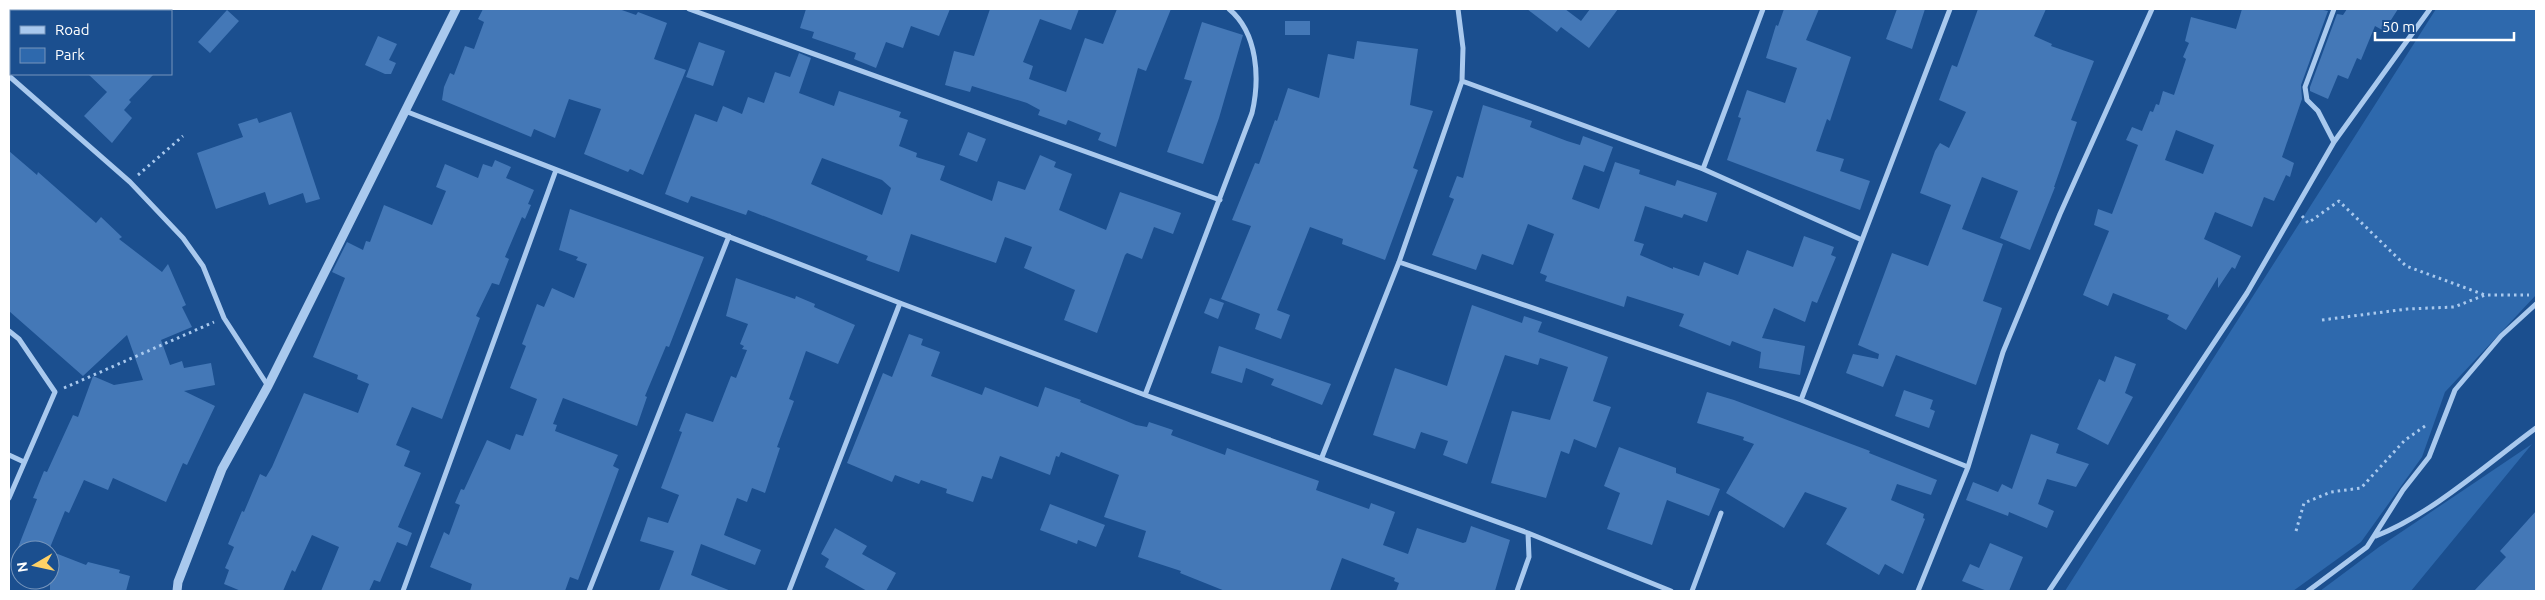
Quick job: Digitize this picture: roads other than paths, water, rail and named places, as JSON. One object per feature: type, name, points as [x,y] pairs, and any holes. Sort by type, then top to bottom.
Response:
[{"type":"street","points":[[177,591],[178,582],[222,469],[268,386],[456,9]]},
{"type":"street","points":[[689,9],[1220,200]]},
{"type":"street","points":[[1146,395],[1252,113],[1258,85],[1255,61],[1248,36],[1229,9]]},
{"type":"street","points":[[1322,457],[1399,262],[1462,81],[1463,48],[1458,9]]},
{"type":"street","points":[[1703,169],[1763,9]]},
{"type":"street","points":[[1801,400],[1950,9]]},
{"type":"street","points":[[1918,591],[1968,467],[2003,352],[2060,214],[2152,9]]},
{"type":"street","points":[[2334,9],[2305,87],[2308,100],[2318,111],[2334,142]]},
{"type":"street","points":[[2049,591],[2247,293],[2334,142],[2430,9]]},
{"type":"street","points":[[9,76],[130,182],[183,238],[203,266],[224,318],[268,386]]},
{"type":"street","points":[[1462,81],[1703,169],[1862,240]]},
{"type":"street","points":[[404,110],[556,170],[1146,395],[1528,533],[1671,591]]},
{"type":"street","points":[[402,591],[556,170]]},
{"type":"street","points":[[589,591],[729,236]]},
{"type":"street","points":[[1399,262],[1801,400],[1968,467]]},
{"type":"street","points":[[789,591],[900,302]]},
{"type":"street","points":[[2308,591],[2367,547],[2376,536],[2403,490],[2429,457],[2455,390],[2489,350],[2536,304]]},
{"type":"street","points":[[9,331],[20,339],[55,392],[9,498]]},
{"type":"street","points":[[2376,536],[2398,527],[2423,513],[2536,428]]},
{"type":"street","points":[[9,455],[24,462]]},
{"type":"street","points":[[1692,591],[1721,513]]},
{"type":"street","points":[[1517,591],[1529,557],[1528,533]]}]
